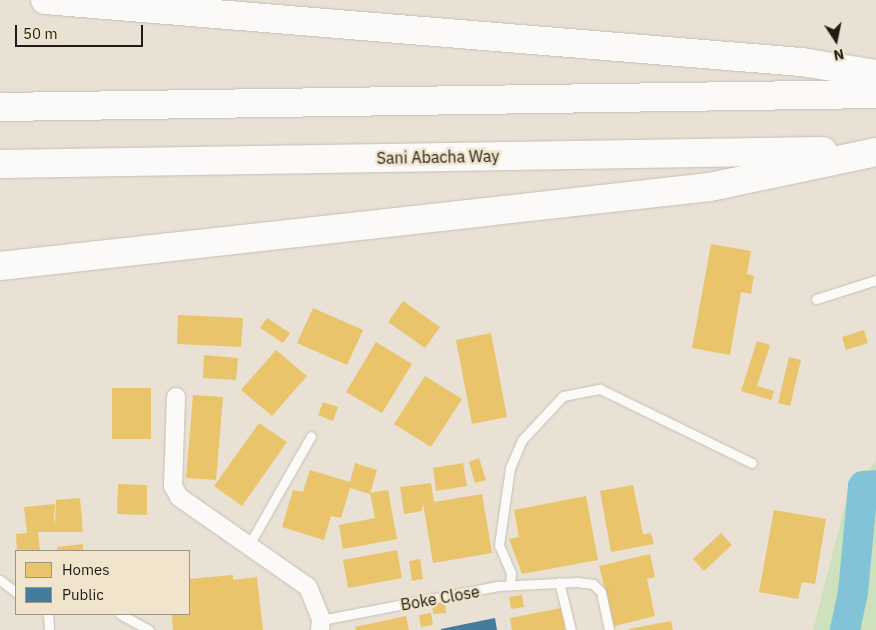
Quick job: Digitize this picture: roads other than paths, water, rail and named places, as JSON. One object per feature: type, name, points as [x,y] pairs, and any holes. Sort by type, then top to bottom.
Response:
[{"type":"highway","points":[[45,0],[801,62],[876,74]]},
{"type":"highway","points":[[0,107],[876,94]]},
{"type":"highway","points":[[0,266],[710,187],[876,151]]},
{"type":"highway","name":"Sani Abacha Way","points":[[0,164],[876,151]]},
{"type":"street","points":[[176,397],[173,486],[188,506],[250,543],[308,588],[320,625]]},
{"type":"lane","points":[[816,299],[876,280]]},
{"type":"lane","points":[[510,585],[510,573],[500,545],[510,468],[522,440],[563,396],[600,389],[752,463]]},
{"type":"lane","points":[[250,543],[311,436]]},
{"type":"lane","points":[[0,580],[15,591]]},
{"type":"lane","points":[[560,582],[571,630]]},
{"type":"lane","name":"Boke Close","points":[[320,625],[510,585],[560,582],[592,584],[601,592],[609,630]]},
{"type":"lane","points":[[48,615],[49,630]]},
{"type":"lane","points":[[122,615],[149,630]]},
{"type":"waterway","points":[[845,630],[853,592],[863,486],[876,485]]}]
